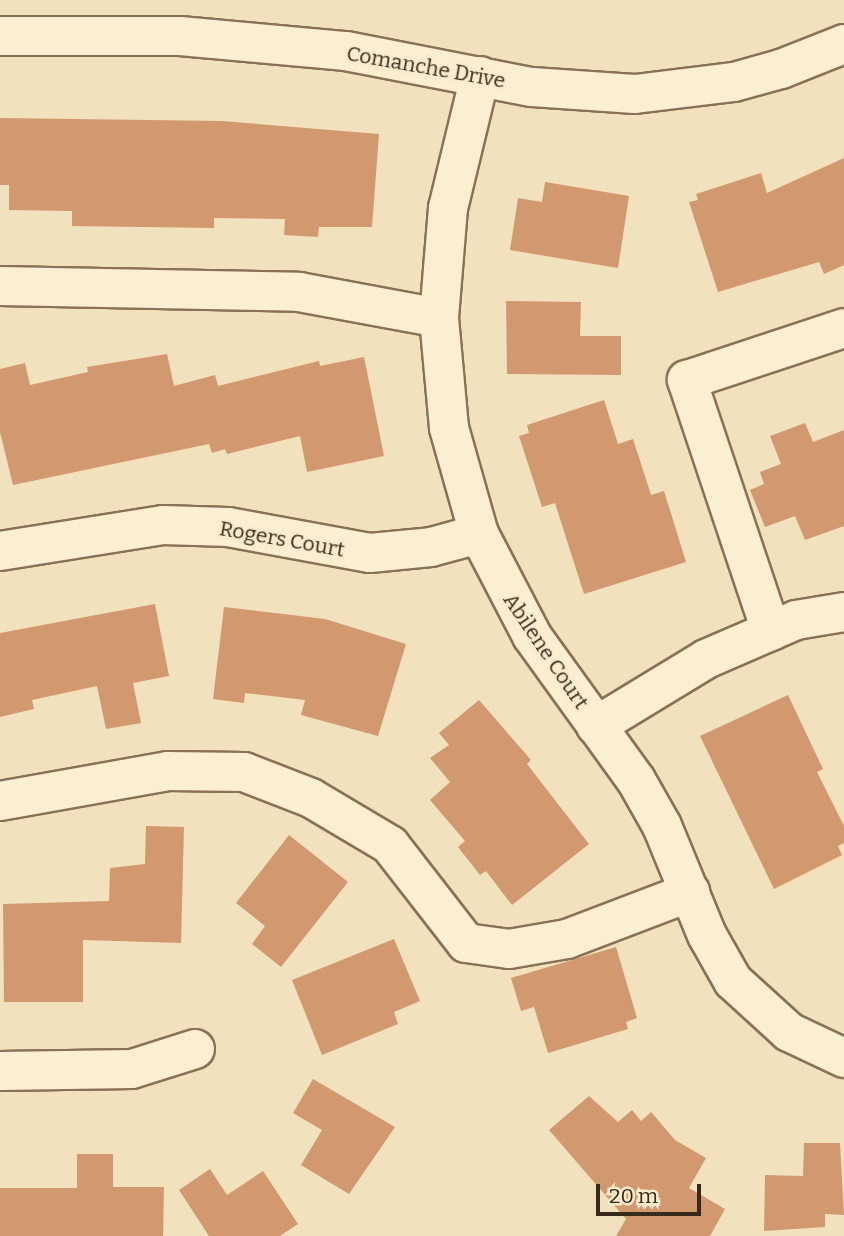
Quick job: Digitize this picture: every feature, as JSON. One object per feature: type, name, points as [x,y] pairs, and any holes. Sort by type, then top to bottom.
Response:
[{"type":"street","name":"Comanche Drive","points":[[0,36],[180,36],[346,51],[480,76],[599,93],[688,90],[781,69],[844,44]]},
{"type":"street","name":"Abilene Court","points":[[480,76],[448,208],[439,318],[449,428],[479,534],[532,636],[662,826],[719,960],[753,1004],[789,1032],[844,1058]]},
{"type":"street","points":[[0,286],[299,292],[439,318]]},
{"type":"street","points":[[771,631],[687,380],[844,328]]},
{"type":"street","name":"Rogers Court","points":[[0,551],[163,525],[228,527],[370,553],[431,547],[479,534]]},
{"type":"street","points":[[596,726],[706,659],[796,620],[844,612]]},
{"type":"street","points":[[0,801],[169,771],[244,772],[311,798],[390,845],[466,943],[498,948],[567,939],[690,892]]},
{"type":"street","points":[[0,1071],[132,1069],[195,1049]]},
{"type":"building","points":[[0,118],[222,121],[379,134],[372,227],[319,227],[318,237],[284,235],[285,219],[214,218],[214,228],[72,226],[72,211],[9,210],[9,185],[0,185]]},
{"type":"building","points":[[844,158],[844,265],[824,274],[819,262],[718,292],[689,202],[698,200],[696,194],[761,173],[767,193]]},
{"type":"building","points":[[545,182],[629,196],[618,268],[510,250],[518,198],[542,202]]},
{"type":"building","points":[[506,301],[581,302],[580,336],[621,336],[621,375],[507,374]]},
{"type":"building","points":[[167,354],[174,386],[215,375],[218,386],[319,361],[320,366],[364,357],[384,456],[307,472],[300,436],[227,454],[225,449],[212,453],[209,444],[13,485],[0,432],[0,369],[25,363],[30,385],[88,372],[87,367]]},
{"type":"building","points":[[604,400],[618,444],[633,439],[651,495],[664,491],[686,562],[584,594],[555,503],[542,507],[519,436],[529,433],[527,425]]},
{"type":"building","points":[[805,423],[813,442],[844,430],[844,526],[805,540],[795,516],[765,527],[750,490],[764,484],[760,472],[781,464],[770,436]]},
{"type":"building","points":[[155,604],[169,676],[133,683],[141,723],[106,729],[97,686],[32,700],[34,709],[0,717],[0,633]]},
{"type":"building","points":[[224,607],[325,619],[406,644],[378,736],[301,715],[305,700],[245,693],[244,703],[213,699]]},
{"type":"building","points":[[788,695],[823,769],[817,772],[844,826],[844,843],[838,846],[842,855],[774,889],[700,736]]},
{"type":"building","points":[[479,700],[531,760],[527,764],[589,844],[512,905],[486,871],[480,875],[458,847],[465,841],[430,800],[450,782],[430,758],[449,745],[439,733]]},
{"type":"building","points":[[146,826],[184,827],[181,943],[83,940],[83,1002],[4,1002],[3,904],[109,901],[110,868],[145,864]]},
{"type":"building","points":[[289,835],[348,882],[281,967],[252,944],[265,926],[236,903]]},
{"type":"building","points":[[394,939],[420,1001],[394,1012],[398,1024],[322,1055],[292,980]]},
{"type":"building","points":[[616,947],[637,1018],[626,1022],[628,1029],[548,1053],[534,1007],[521,1011],[511,978]]},
{"type":"building","points":[[313,1079],[395,1127],[349,1194],[301,1165],[322,1130],[293,1113]]},
{"type":"building","points":[[589,1096],[618,1122],[632,1110],[641,1121],[651,1112],[675,1140],[706,1158],[689,1188],[725,1209],[710,1236],[616,1236],[626,1219],[549,1130]]},
{"type":"building","points":[[804,1143],[840,1143],[844,1215],[825,1214],[825,1227],[764,1231],[765,1175],[803,1176]]},
{"type":"building","points":[[77,1154],[113,1154],[113,1187],[164,1187],[163,1236],[0,1236],[0,1188],[77,1188]]},
{"type":"building","points":[[210,1169],[227,1195],[263,1171],[298,1224],[280,1236],[209,1236],[179,1190]]}]
